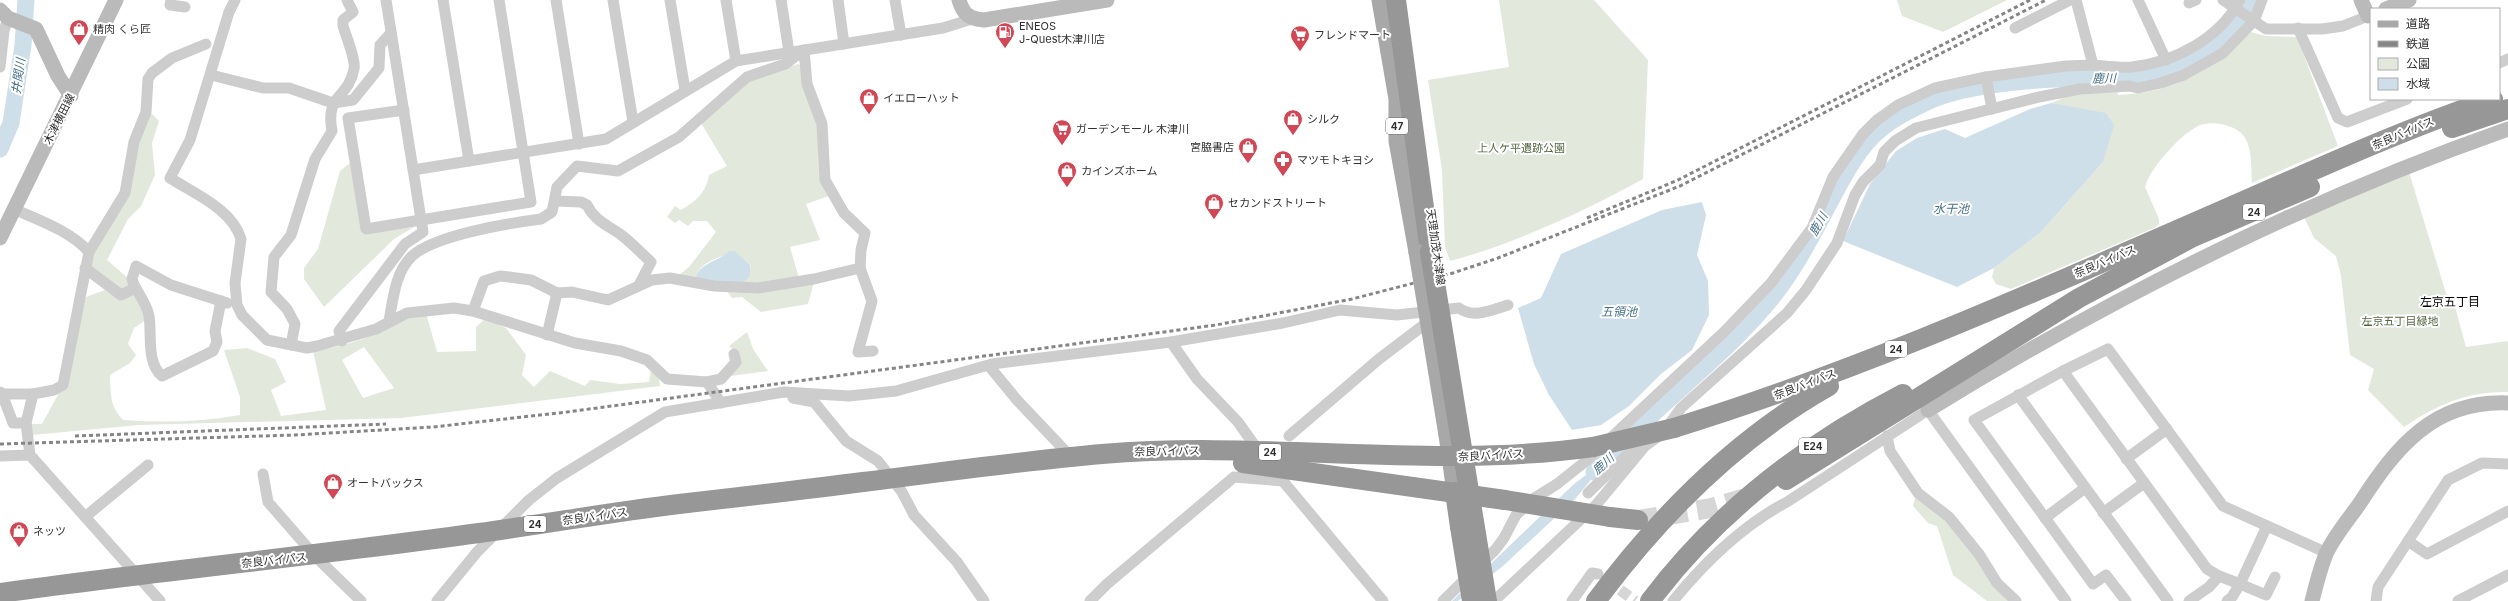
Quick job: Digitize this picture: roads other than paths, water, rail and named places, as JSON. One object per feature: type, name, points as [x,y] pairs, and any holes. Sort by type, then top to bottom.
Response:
[{"type":"highway","points":[[1396,0],[1427,251],[1480,601]]},
{"type":"highway","points":[[1397,99],[1403,116],[1487,601]]},
{"type":"highway","name":"奈良バイパス","points":[[0,593],[136,574],[315,556],[682,504],[947,470],[1071,457],[1141,451],[1264,459],[1459,457],[1555,452],[1593,447],[1674,428],[1769,398],[1939,332],[2404,132],[2490,100]]},
{"type":"highway","name":"奈良バイパス","points":[[1786,480],[2080,298],[2193,237],[2382,156],[2451,128],[2508,109]]},
{"type":"highway","points":[[1596,601],[1664,518],[1707,474],[1754,435],[1780,416],[1835,382],[1939,332]]},
{"type":"highway","name":"E24","points":[[1650,601],[1690,552],[1716,526],[1766,480],[1795,459],[1885,403],[2012,340]]},
{"type":"highway","name":"奈良バイパス","points":[[1264,459],[1455,492],[1610,517],[1638,520]]},
{"type":"highway","points":[[1455,492],[1472,601]]},
{"type":"highway","points":[[1476,495],[1484,526],[1495,601]]},
{"type":"main road","points":[[1380,0],[1397,99]]},
{"type":"main road","name":"天理加茂木津線","points":[[1427,251],[1459,457],[1476,495]]},
{"type":"main road","name":"天理加茂木津線","points":[[1455,492],[1459,457]]},
{"type":"street","name":"木津横田線","points":[[0,238],[116,0]]},
{"type":"street","points":[[171,0],[170,5],[185,7]]},
{"type":"street","points":[[223,0],[229,12]]},
{"type":"street","points":[[235,0],[229,12],[190,140],[170,178],[224,214],[239,233],[241,239],[236,283],[237,305],[242,315],[267,340],[307,348],[342,341],[376,329],[388,321],[407,314],[454,308],[473,311],[547,336],[628,353],[647,360],[667,379],[707,382],[722,380],[729,373],[736,362],[734,354]]},
{"type":"street","points":[[290,345],[295,324],[287,309],[271,292],[274,257],[291,235],[315,159],[332,131],[329,116],[333,103],[344,92],[354,68],[343,20],[353,12],[348,0]]},
{"type":"street","points":[[342,341],[339,331],[405,244],[423,232],[386,0]]},
{"type":"street","points":[[443,0],[469,161]]},
{"type":"street","points":[[404,110],[348,118],[366,229],[531,202],[499,0]]},
{"type":"street","points":[[556,0],[579,144]]},
{"type":"street","points":[[613,0],[633,122]]},
{"type":"street","points":[[670,0],[685,90]]},
{"type":"street","points":[[726,0],[736,61]]},
{"type":"street","points":[[781,0],[789,52]]},
{"type":"street","points":[[838,0],[844,44]]},
{"type":"street","points":[[895,0],[901,35]]},
{"type":"street","points":[[959,0],[965,14],[972,19]]},
{"type":"street","points":[[413,170],[606,139],[685,90],[736,61],[943,28],[972,19],[984,20],[1079,2],[1107,0]]},
{"type":"street","points":[[2015,28],[2070,0]]},
{"type":"street","points":[[2076,0],[2092,65]]},
{"type":"street","points":[[2138,0],[2166,60]]},
{"type":"street","points":[[2224,0],[2266,29],[2322,29],[2343,26],[2370,16],[2361,0]]},
{"type":"street","points":[[1444,601],[1495,550],[1504,538],[1516,516],[1533,498],[1557,484],[1586,461],[1724,332],[1771,283],[1812,228],[1833,177],[1863,134],[1898,105],[1912,97],[1935,88],[1986,77],[2066,66],[2092,65],[2132,67],[2166,60],[2200,44],[2224,23],[2262,0]]},
{"type":"street","points":[[2389,8],[2409,0]]},
{"type":"street","points":[[1588,493],[1625,457],[1645,446],[1663,433],[1680,408],[1772,327],[1806,290],[1837,243],[1855,195],[1864,182],[1880,165],[1884,152],[1895,141],[1916,128],[2080,89],[2129,86],[2138,88],[2161,83],[2202,66],[2223,53],[2243,12]]},
{"type":"street","points":[[0,67],[4,30],[8,16],[33,27],[42,38],[56,72],[70,96]]},
{"type":"street","points":[[2298,28],[2338,118],[2347,122],[2404,100]]},
{"type":"street","points":[[211,75],[263,88],[289,88],[333,103],[353,100],[380,68],[380,45],[391,33]]},
{"type":"street","points":[[26,423],[12,423],[1,393],[34,394],[54,390],[63,385],[89,252],[92,250],[125,193],[134,142],[146,112],[148,79],[152,73],[172,58],[206,44]]},
{"type":"street","points":[[388,321],[399,277],[413,255],[442,240],[541,219],[552,212],[556,201],[557,187],[577,166],[618,171],[679,137],[747,77],[785,64],[804,50]]},
{"type":"street","points":[[804,50],[807,84],[822,124],[825,180],[844,213],[864,233],[860,268],[872,301],[858,352],[873,351]]},
{"type":"street","points":[[1986,77],[1992,109]]},
{"type":"street","points":[[1673,601],[1692,577],[1763,514],[1787,502],[1887,436],[2008,361],[2108,306],[2300,213],[2391,174],[2508,129]]},
{"type":"street","points":[[556,201],[581,202],[587,205],[591,212],[606,227],[619,234],[651,262],[639,286]]},
{"type":"street","points":[[14,209],[55,228],[83,245],[89,252]]},
{"type":"street","points":[[221,301],[215,331],[217,342],[213,351],[162,376],[158,373],[152,355],[149,315],[132,279],[136,266],[171,285],[237,305]]},
{"type":"street","points":[[85,268],[117,293],[125,293],[134,285]]},
{"type":"street","points":[[473,311],[484,281],[500,276],[531,280],[557,293],[572,292],[608,300],[652,280],[670,278],[714,286],[758,288],[814,279],[860,268]]},
{"type":"street","points":[[547,336],[557,293]]},
{"type":"street","points":[[437,601],[459,572],[529,500],[557,478],[665,412],[797,392],[849,396],[896,391],[989,366],[1171,342],[1283,324],[1340,310],[1396,315],[1459,308],[1466,313],[1486,312],[1508,305]]},
{"type":"street","points":[[1289,436],[1378,359],[1432,320],[1436,311]]},
{"type":"street","points":[[1171,342],[1197,379],[1238,422],[1264,459],[1383,601]]},
{"type":"street","points":[[2126,601],[2106,575],[2093,584],[1974,420],[2062,371],[2108,349],[2223,506],[2327,553]]},
{"type":"street","points":[[989,366],[1017,400],[1071,457]]},
{"type":"street","points":[[2062,371],[2207,569],[2219,576],[2266,595],[2275,577]]},
{"type":"street","points":[[707,382],[721,403]]},
{"type":"street","points":[[34,394],[26,423],[30,455],[160,601]]},
{"type":"street","points":[[773,395],[814,402],[846,441],[878,461],[891,478],[914,515],[957,562],[984,601]]},
{"type":"street","points":[[2018,395],[2168,601]]},
{"type":"street","points":[[2312,601],[2327,553],[2389,459],[2410,438],[2429,424],[2454,411],[2479,405],[2508,403]]},
{"type":"street","points":[[1928,410],[2066,601]]},
{"type":"street","points":[[2126,459],[2167,429]]},
{"type":"street","points":[[1887,436],[1890,451],[1918,493],[1949,517],[1979,554],[1997,583],[2016,601]]},
{"type":"street","points":[[1495,601],[1596,505],[1645,446]]},
{"type":"street","points":[[0,456],[30,455]]},
{"type":"street","points":[[2376,601],[2378,587],[2448,480],[2482,463],[2508,464]]},
{"type":"street","points":[[85,517],[148,465]]},
{"type":"street","points":[[263,474],[268,502],[315,556],[361,601]]},
{"type":"street","points":[[1090,601],[1107,584],[1234,477],[1284,481]]},
{"type":"street","points":[[2104,513],[2144,483]]},
{"type":"street","points":[[2045,518],[2085,488]]},
{"type":"street","points":[[2408,541],[2427,554],[2508,512]]},
{"type":"street","points":[[2227,601],[2232,597],[2240,584],[2267,526]]},
{"type":"street","points":[[1572,601],[1592,573],[1598,574]]},
{"type":"street","points":[[2458,601],[2508,575]]},
{"type":"street","points":[[2189,601],[2209,586],[2219,576]]},
{"type":"water","name":"水干池","points":[[2051,103],[2106,113],[2114,125],[2103,162],[2040,233],[1994,268],[1957,287],[1843,241],[1870,184],[1896,151],[1917,138],[1945,129],[1965,138],[2030,109]]},
{"type":"water","name":"五領池","points":[[1702,202],[1706,215],[1697,255],[1708,281],[1709,315],[1692,350],[1661,374],[1629,406],[1601,425],[1572,430],[1549,395],[1534,364],[1518,308],[1541,298],[1561,254],[1662,210]]},
{"type":"water","points":[[729,251],[735,251],[750,265],[750,274],[746,280],[739,283],[721,284],[695,280],[700,270]]},
{"type":"water","points":[[1611,456],[1575,499],[1503,566],[1458,601],[1452,601],[1574,484]]},
{"type":"waterway","name":"井関川","points":[[0,149],[11,123],[23,45],[26,0]]},
{"type":"waterway","name":"鹿川","points":[[1594,472],[1656,411],[1726,347],[1765,306],[1775,294],[1801,255],[1854,160],[1871,138],[1884,126],[1929,101],[1966,90],[2033,80],[2138,77],[2156,74],[2189,61],[2220,41],[2243,15],[2252,0]]},
{"type":"tunnel","points":[[1638,520],[1711,508],[1749,497]]},
{"type":"tunnel","points":[[1607,580],[1635,601]]},
{"type":"railway","points":[[1587,218],[1678,180],[2030,0]]},
{"type":"railway","points":[[0,444],[295,435],[433,427],[567,412],[1216,325],[1352,299],[1453,273],[1498,258],[1680,186],[2046,0]]},
{"type":"railway","points":[[75,436],[386,424]]},
{"type":"place","name":"精肉 くら匠","points":[[79,46]]},
{"type":"place","name":"ENEOS J-Quest木津川店","points":[[1005,49]]},
{"type":"place","name":"フレンドマート","points":[[1300,52]]},
{"type":"place","name":"イエローハット","points":[[869,115]]},
{"type":"place","name":"シルク","points":[[1293,136]]},
{"type":"place","name":"ガーデンモール 木津川","points":[[1062,146]]},
{"type":"place","name":"宮脇書店","points":[[1248,164]]},
{"type":"place","name":"マツモトキヨシ","points":[[1283,177]]},
{"type":"place","name":"カインズホーム","points":[[1067,188]]},
{"type":"place","name":"セカンドストリート","points":[[1214,220]]},
{"type":"place","name":"オートバックス","points":[[333,500]]},
{"type":"place","name":"ネッツ","points":[[19,548]]},
{"type":"district","name":"左京五丁目","points":[[2450,301]]},
{"type":"park label","name":"上人ケ平遺跡公園","points":[[1521,148]]},
{"type":"park label","name":"左京五丁目緑地","points":[[2400,321]]}]
